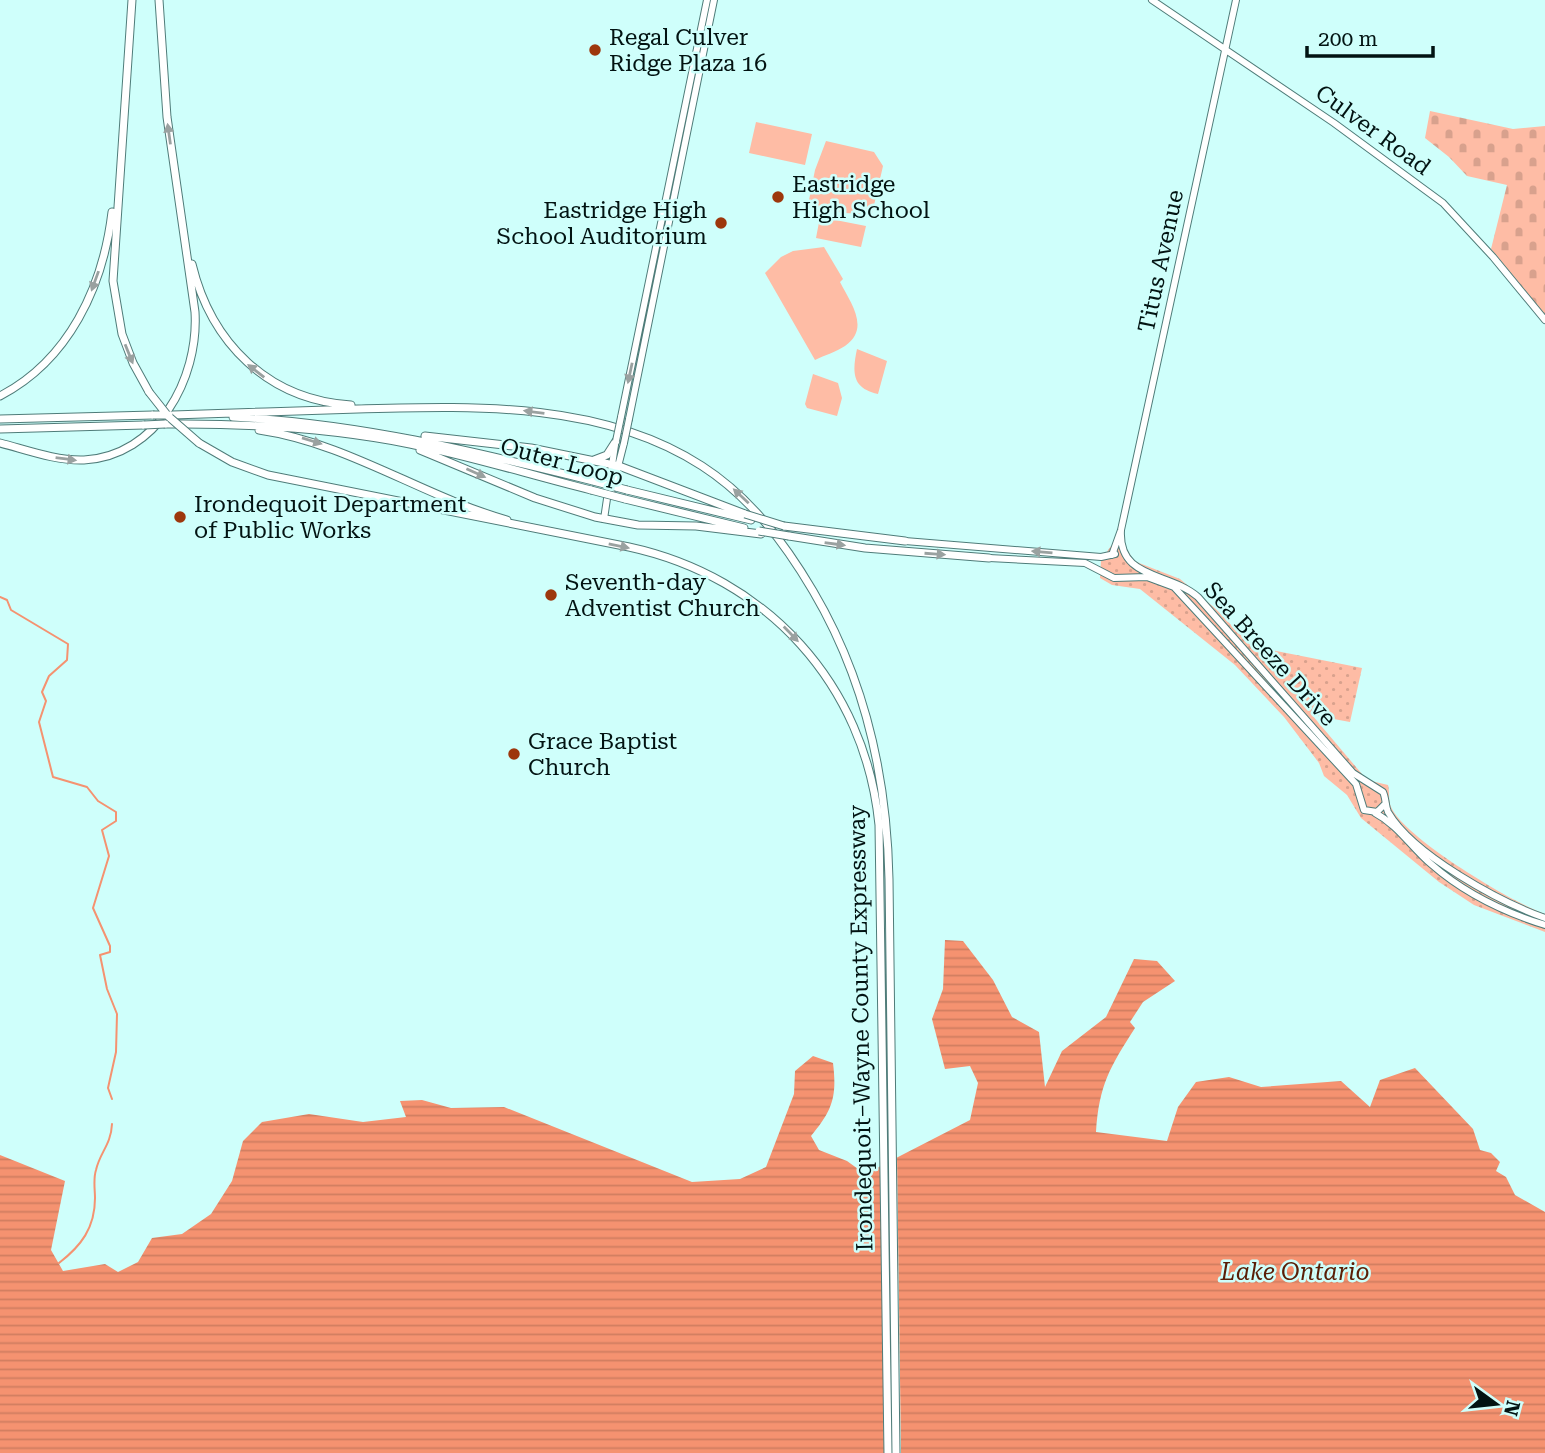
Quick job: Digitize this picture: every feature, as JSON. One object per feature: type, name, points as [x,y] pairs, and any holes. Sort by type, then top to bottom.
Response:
[{"type":"highway","points":[[132,0],[113,265],[115,304],[127,349],[149,392],[174,422],[199,443],[232,462],[268,475],[552,533]]},
{"type":"highway","points":[[0,443],[60,458],[99,458],[135,443],[166,412],[187,374],[195,332],[164,94],[159,0]]},
{"type":"highway","points":[[0,396],[22,382],[51,357],[71,333],[85,306],[106,248],[121,142]]},
{"type":"highway","points":[[179,202],[202,299],[223,338],[250,366],[282,388],[319,401],[414,408]]},
{"type":"highway","points":[[173,415],[414,408]]},
{"type":"highway","name":"Irondequoit–Wayne County Expressway","points":[[414,408],[492,408],[547,414],[608,426],[660,444],[702,466],[739,494],[771,529],[799,568],[843,650],[874,743],[881,779],[889,856],[888,1453]]},
{"type":"highway","name":"Outer Loop","points":[[0,419],[173,415],[285,420],[371,430],[458,447],[627,490],[748,517]]},
{"type":"highway","points":[[196,424],[255,429],[314,442],[471,509],[552,533]]},
{"type":"highway","name":"Outer Loop","points":[[0,429],[196,424],[305,429],[390,440],[760,532],[865,548],[989,558]]},
{"type":"highway","points":[[371,430],[507,445],[615,465],[748,517],[784,526],[905,541]]},
{"type":"highway","points":[[390,440],[444,459],[541,500],[604,519],[634,525],[696,526],[760,532]]},
{"type":"highway","points":[[588,460],[604,457],[620,442]]},
{"type":"highway","name":"Irondequoit–Wayne County Expressway","points":[[552,533],[652,553],[718,578],[763,609],[813,659],[843,705],[866,760],[875,795],[881,863],[888,1110]]},
{"type":"highway","points":[[888,1110],[896,1453]]},
{"type":"main road","points":[[620,442],[621,417],[707,0]]},
{"type":"main road","points":[[604,519],[620,442],[629,419],[714,0]]},
{"type":"main road","name":"Culver Road","points":[[1152,0],[1226,48],[1443,203],[1493,257],[1545,320]]},
{"type":"main road","name":"Titus Avenue","points":[[1111,556],[1120,533],[1236,0]]},
{"type":"main road","points":[[1087,556],[1109,550],[1120,533]]},
{"type":"main road","name":"Titus Avenue","points":[[1120,533],[1128,559]]},
{"type":"main road","points":[[905,541],[1111,556],[1128,559],[1130,569],[1125,577],[1117,579],[1110,576],[1105,565],[1111,556]]},
{"type":"main road","name":"Outer Loop","points":[[989,558],[1085,563],[1110,576]]},
{"type":"main road","name":"Sea Breeze Drive","points":[[1128,559],[1139,571],[1175,582],[1200,599],[1353,773],[1373,787]]},
{"type":"main road","name":"Sea Breeze Drive","points":[[1125,577],[1157,579],[1183,594],[1356,784],[1360,794]]},
{"type":"main road","points":[[1545,918],[1496,897],[1448,867],[1398,824],[1385,804],[1384,794],[1373,787],[1360,794],[1362,808],[1395,825],[1429,863],[1457,884],[1492,904],[1545,925]]},
{"type":"main road","points":[[1375,813],[1385,804]]},
{"type":"green space","points":[[1430,111],[1513,129],[1545,126],[1545,315],[1491,249],[1507,185],[1467,176],[1425,138]]},
{"type":"green space","points":[[756,122],[812,134],[805,165],[749,153]]},
{"type":"green space","points":[[826,141],[874,152],[883,166],[872,214],[843,213],[812,206],[809,200],[815,170]]},
{"type":"green space","points":[[820,217],[866,226],[861,247],[816,238]]},
{"type":"green space","points":[[824,247],[843,279],[840,282],[853,306],[857,331],[845,346],[815,360],[765,273],[781,257],[793,251]]},
{"type":"green space","points":[[857,349],[887,361],[878,394],[863,388],[856,378]]},
{"type":"green space","points":[[813,374],[838,383],[842,398],[837,416],[807,408],[805,404]]},
{"type":"green space","points":[[1111,546],[1125,546],[1134,561],[1180,579],[1216,609],[1251,646],[1362,668],[1350,722],[1312,715],[1367,780],[1388,785],[1391,807],[1416,835],[1461,868],[1509,897],[1545,914],[1545,932],[1474,905],[1439,882],[1361,818],[1347,795],[1324,776],[1319,763],[1284,717],[1235,665],[1140,589],[1112,585],[1100,578],[1101,560]]},
{"type":"water","name":"Lake Ontario","points":[[945,940],[963,941],[993,980],[1012,1017],[1039,1032],[1045,1087],[1062,1051],[1106,1017],[1134,959],[1157,961],[1175,981],[1143,1002],[1130,1022],[1135,1028],[1107,1077],[1100,1101],[1096,1132],[1167,1141],[1178,1107],[1196,1082],[1229,1077],[1261,1087],[1341,1081],[1370,1107],[1380,1080],[1415,1068],[1473,1129],[1480,1150],[1491,1153],[1500,1162],[1496,1171],[1506,1177],[1515,1195],[1545,1212],[1545,1453],[0,1453],[0,1155],[65,1181],[51,1250],[63,1271],[105,1264],[118,1272],[138,1262],[152,1238],[182,1234],[211,1214],[232,1181],[243,1141],[262,1122],[309,1114],[363,1122],[406,1117],[400,1101],[422,1100],[451,1108],[504,1107],[692,1182],[740,1179],[766,1167],[794,1094],[795,1071],[813,1056],[833,1063],[834,1094],[829,1110],[811,1136],[819,1150],[847,1161],[865,1174],[970,1120],[978,1083],[970,1066],[945,1069],[932,1019],[943,989]]},
{"type":"pier","points":[[897,1155],[901,1453],[884,1453],[881,1163]]},
{"type":"waterway","points":[[0,597],[7,600],[11,610],[68,644],[67,660],[49,676],[42,692],[46,701],[39,722],[53,777],[87,787],[98,801],[116,812],[116,821],[102,830],[109,856],[93,908],[110,946],[110,952],[100,955],[107,989],[117,1014],[116,1052],[108,1088],[112,1099]]},
{"type":"waterway","points":[[59,1263],[80,1243],[89,1227],[94,1209],[95,1173],[110,1138],[112,1124]]},
{"type":"place","name":"Regal Culver Ridge Plaza 16","points":[[595,50]]},
{"type":"place","name":"Eastridge High School","points":[[778,197]]},
{"type":"place","name":"Eastridge High School Auditorium","points":[[721,223]]},
{"type":"place","name":"Irondequoit Department of Public Works","points":[[180,517]]},
{"type":"place","name":"Seventh-day Adventist Church","points":[[551,595]]},
{"type":"place","name":"Grace Baptist Church","points":[[514,754]]}]
